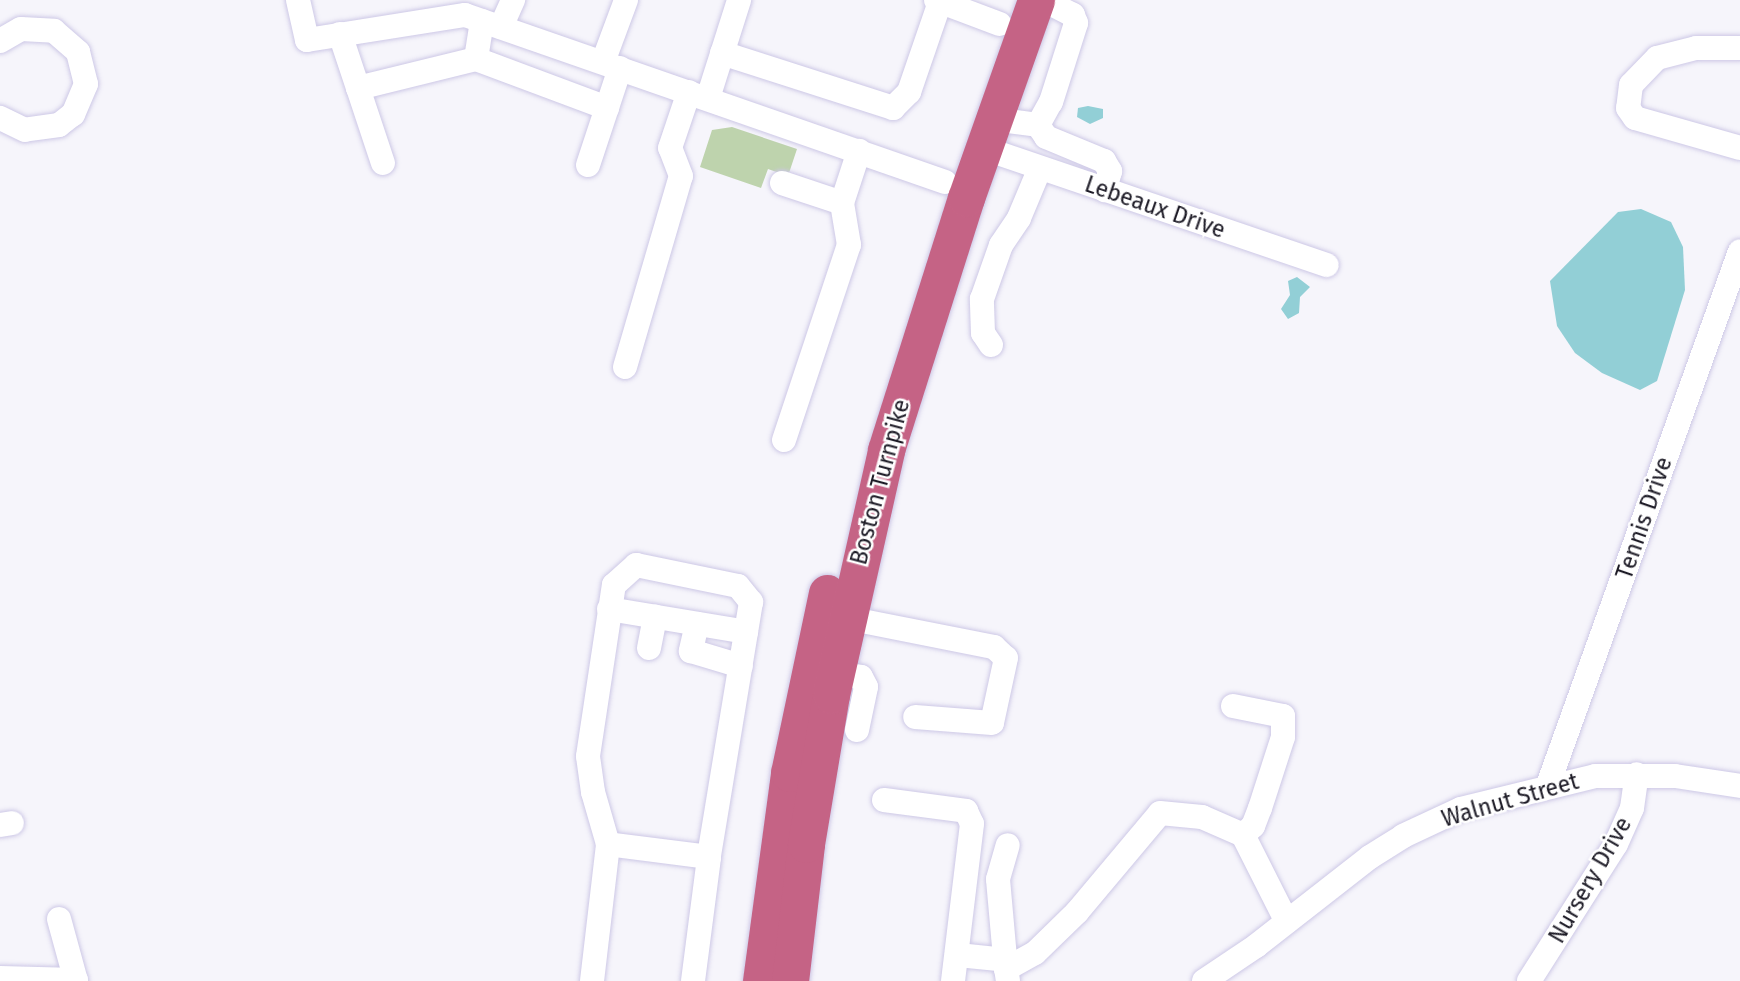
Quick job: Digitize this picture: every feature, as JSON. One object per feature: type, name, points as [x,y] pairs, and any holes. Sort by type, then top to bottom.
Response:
[{"type":"highway","name":"Boston Turnpike","points":[[790,981],[806,844],[836,673],[886,450],[988,134],[1036,0]]},
{"type":"highway","name":"Boston Turnpike","points":[[761,981],[782,814],[807,678],[875,402],[945,182],[1004,12]]},
{"type":"street","points":[[298,0],[307,40],[468,13],[513,0]]},
{"type":"street","points":[[587,165],[607,108],[612,65],[626,0]]},
{"type":"street","points":[[625,367],[681,176],[670,148],[722,53],[739,0]]},
{"type":"street","points":[[1038,125],[1051,102],[1076,23],[1073,15],[1044,0]]},
{"type":"street","points":[[722,53],[893,108],[909,92],[938,1],[1004,12]]},
{"type":"street","points":[[468,13],[476,59]]},
{"type":"street","points":[[468,13],[945,182]]},
{"type":"street","points":[[0,118],[25,130],[59,125],[73,114],[86,84],[79,52],[68,39],[37,27],[2,36]]},
{"type":"street","points":[[340,34],[383,163]]},
{"type":"street","points":[[1740,48],[1696,48],[1657,58],[1631,85],[1628,108],[1634,118],[1740,148]]},
{"type":"street","points":[[358,88],[476,59],[607,108]]},
{"type":"street","points":[[988,134],[1038,125]]},
{"type":"street","points":[[1038,125],[1046,136],[1104,161],[1110,171],[1105,190]]},
{"type":"street","name":"Lebeaux Drive","points":[[988,134],[1040,168],[1327,265]]},
{"type":"street","points":[[784,440],[849,245],[842,203],[859,151]]},
{"type":"street","points":[[991,345],[983,333],[982,299],[1001,246],[1019,218],[1040,168]]},
{"type":"street","points":[[782,183],[842,203]]},
{"type":"street","name":"Tennis Drive","points":[[1548,785],[1740,251]]},
{"type":"street","points":[[592,981],[608,844],[593,792],[588,756],[614,585],[636,565],[738,586],[751,602],[709,857],[693,981]]},
{"type":"street","points":[[609,609],[746,632]]},
{"type":"street","points":[[649,648],[655,617]]},
{"type":"street","points":[[847,618],[995,647],[1006,658],[992,723],[915,717]]},
{"type":"street","points":[[697,624],[691,651],[741,666]]},
{"type":"street","points":[[836,673],[861,677],[866,687],[857,730]]},
{"type":"street","points":[[1233,706],[1283,716],[1283,737],[1254,826],[1243,835]]},
{"type":"street","name":"Walnut Street","points":[[1204,981],[1403,836],[1461,809],[1548,785],[1637,774],[1740,786]]},
{"type":"street","name":"Nursery Drive","points":[[1529,981],[1616,844],[1632,808],[1637,774]]},
{"type":"street","points":[[884,800],[966,811],[972,824],[953,981]]},
{"type":"street","points":[[958,955],[1007,970],[1035,953],[1077,912],[1160,813],[1202,817],[1243,835],[1287,922]]},
{"type":"street","points":[[608,844],[709,857]]},
{"type":"street","points":[[969,861],[1005,855],[998,879],[1007,970]]},
{"type":"street","points":[[0,978],[76,980],[59,919]]},
{"type":"green space","points":[[732,127],[797,149],[788,176],[768,169],[761,188],[700,167],[712,130]]},
{"type":"water","points":[[1088,106],[1103,109],[1103,118],[1090,124],[1077,117],[1078,108]]},
{"type":"water","points":[[1641,209],[1671,222],[1683,247],[1685,290],[1657,381],[1640,390],[1602,373],[1575,353],[1557,326],[1550,281],[1618,212]]},
{"type":"water","points":[[1297,277],[1310,287],[1300,297],[1299,313],[1288,319],[1281,309],[1290,295],[1288,281]]}]
